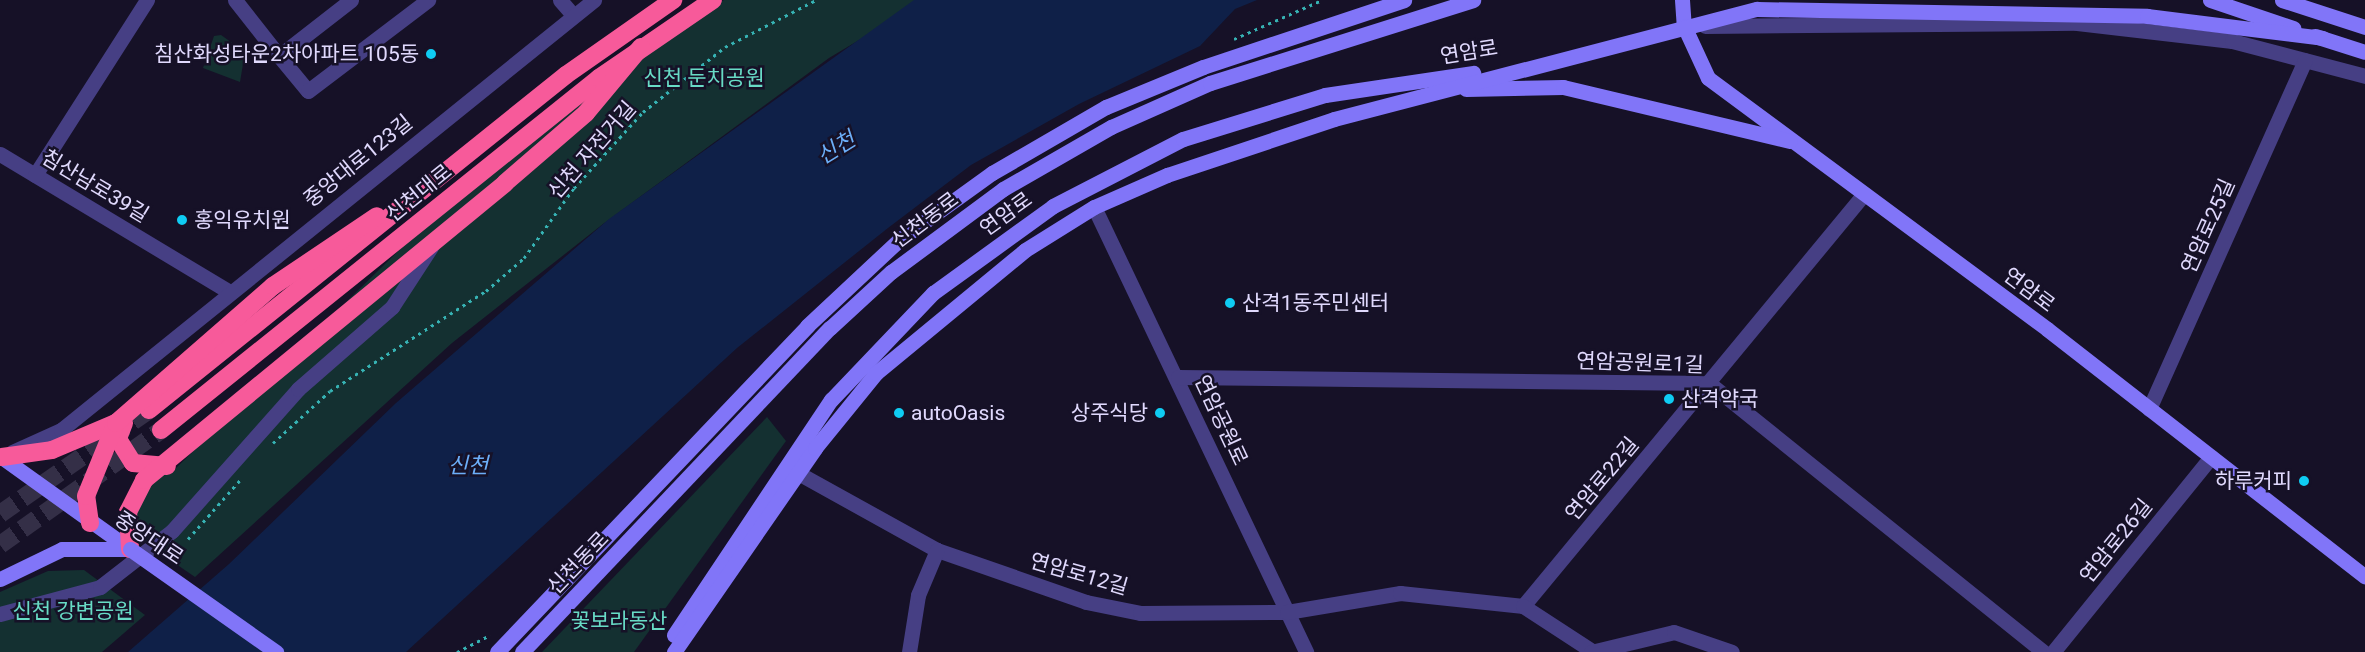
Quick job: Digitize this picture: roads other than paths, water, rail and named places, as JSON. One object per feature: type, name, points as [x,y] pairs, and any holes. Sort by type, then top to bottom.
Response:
[{"type":"highway","name":"신천대로","points":[[149,410],[478,147],[673,0]]},
{"type":"highway","name":"신천대로","points":[[161,430],[641,47],[713,0]]},
{"type":"highway","points":[[130,549],[133,494],[168,466],[224,412],[586,113],[641,47]]},
{"type":"highway","points":[[1,456],[52,450],[122,416],[273,286],[478,147]]},
{"type":"highway","points":[[122,416],[118,439],[121,448],[133,463],[168,466]]},
{"type":"highway","points":[[90,523],[86,495],[122,416]]},
{"type":"main road","name":"신천동로","points":[[497,652],[807,326],[899,240],[992,173],[1106,107],[1192,71],[1404,0]]},
{"type":"main road","name":"신천동로","points":[[522,652],[830,328],[891,272],[1003,189],[1111,127],[1210,83],[1473,0]]},
{"type":"main road","points":[[1682,0],[1684,26]]},
{"type":"main road","points":[[1811,6],[1853,0]]},
{"type":"main road","points":[[2210,0],[2365,52]]},
{"type":"main road","points":[[2282,0],[2365,27]]},
{"type":"main road","points":[[1443,90],[1541,62],[1756,9],[1811,6],[2147,16],[2323,38]]},
{"type":"main road","name":"연암로","points":[[1684,26],[1708,78],[2149,409],[2365,577]]},
{"type":"main road","name":"연암로","points":[[665,652],[703,586],[831,400],[933,293],[1053,206],[1183,139],[1325,95],[1541,62]]},
{"type":"main road","points":[[1443,90],[1563,87],[1795,143]]},
{"type":"main road","name":"연암로","points":[[674,652],[798,473],[876,373],[1025,250],[1094,207],[1167,175],[1443,90]]},
{"type":"main road","name":"중앙대로","points":[[1,456],[90,523],[276,652]]},
{"type":"main road","points":[[0,579],[62,549],[130,549]]},
{"type":"street","points":[[35,175],[147,0]]},
{"type":"street","points":[[235,0],[308,91],[428,0]]},
{"type":"street","points":[[279,56],[351,0]]},
{"type":"street","points":[[560,0],[573,15]]},
{"type":"street","name":"중앙대로123길","points":[[1,456],[61,430],[594,0]]},
{"type":"street","points":[[1684,26],[2077,23],[2232,41],[2365,76]]},
{"type":"street","name":"연암로25길","points":[[2149,409],[2305,60]]},
{"type":"street","name":"침산남로39길","points":[[0,154],[230,292]]},
{"type":"street","name":"연암로22길","points":[[1523,606],[1864,194]]},
{"type":"street","name":"연암공원로","points":[[1094,207],[1178,377],[1306,652]]},
{"type":"street","points":[[0,614],[100,587],[172,531],[297,389],[392,307],[438,237]]},
{"type":"street","name":"연암공원로1길","points":[[1178,377],[1709,383],[2043,652]]},
{"type":"street","name":"연암로26길","points":[[2053,652],[2211,457]]},
{"type":"street","name":"연암로12길","points":[[798,473],[937,550],[1086,602],[1140,613],[1287,612]]},
{"type":"street","points":[[909,652],[918,596],[937,550]]},
{"type":"street","points":[[1287,612],[1400,593],[1523,606],[1591,652],[1674,632],[1744,652]]},
{"type":"street","points":[[1716,644],[1732,652]]},
{"type":"water","name":"신천","points":[[914,0],[1257,0],[1235,9],[1200,46],[1079,104],[971,165],[888,228],[737,348],[406,652],[128,652],[229,564],[396,403],[609,219]]},
{"type":"tunnel","points":[[0,514],[149,410]]},
{"type":"tunnel","points":[[0,545],[161,430]]},
{"type":"place","name":"침산화성타운2차아파트 105동","points":[[431,54]]},
{"type":"place","name":"홍익유치원","points":[[182,220]]},
{"type":"place","name":"산격1동주민센터","points":[[1230,303]]},
{"type":"place","name":"산격약국","points":[[1669,399]]},
{"type":"place","name":"autoOasis","points":[[899,413]]},
{"type":"place","name":"상주식당","points":[[1160,413]]},
{"type":"place","name":"하루커피","points":[[2304,481]]},
{"type":"park label","name":"신천 둔치공원","points":[[704,78]]},
{"type":"park label","name":"신천 강변공원","points":[[73,611]]},
{"type":"park label","name":"꽃보라동산","points":[[619,621]]}]
